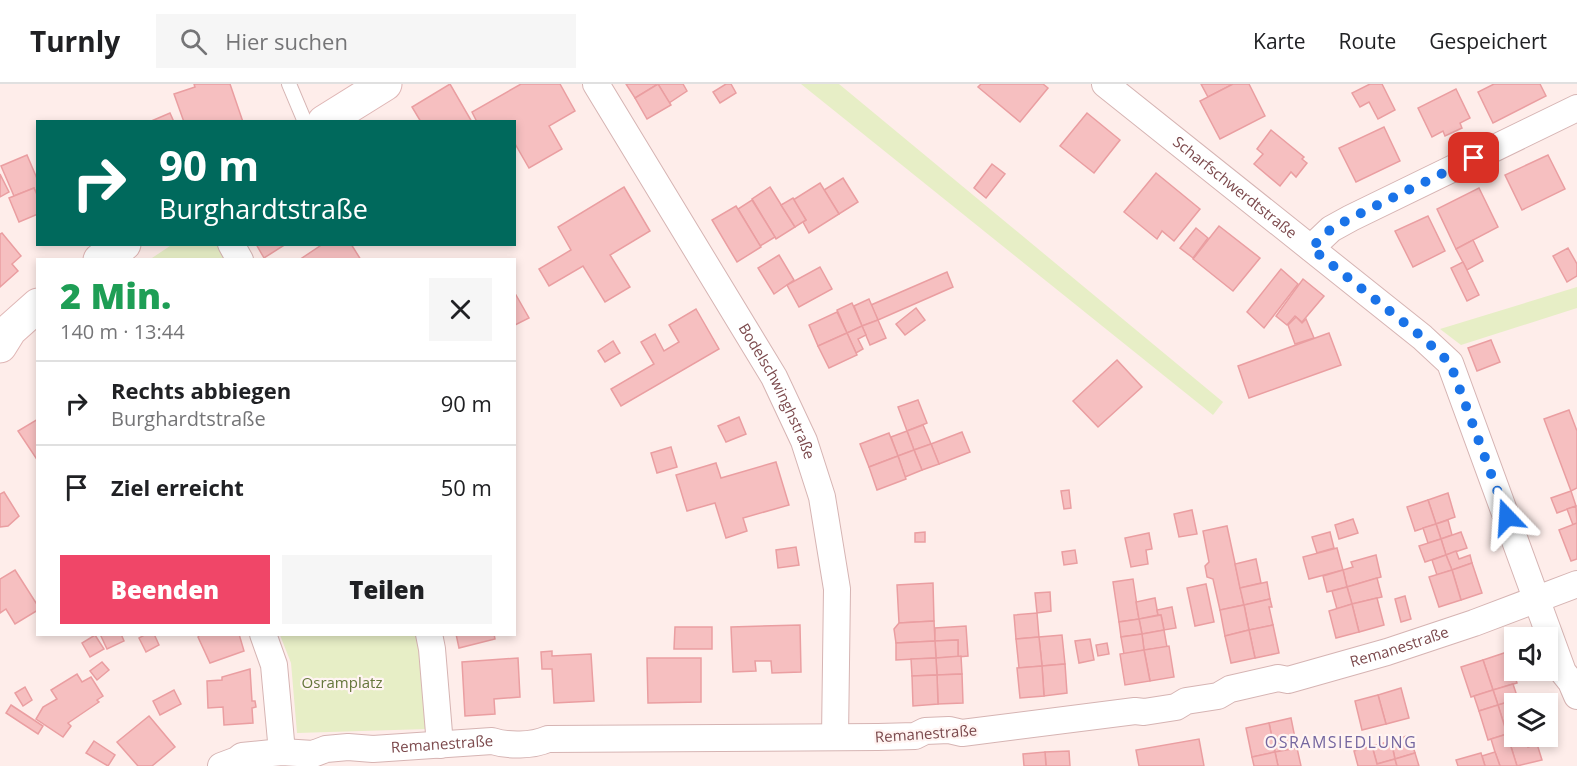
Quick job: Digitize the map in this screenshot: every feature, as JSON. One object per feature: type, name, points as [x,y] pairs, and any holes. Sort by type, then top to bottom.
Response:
[{"type":"main road","points":[[327,120],[385,84]]},
{"type":"main road","points":[[103,258],[121,246]]},
{"type":"main road","points":[[0,346],[10,330],[36,307]]},
{"type":"street","name":"Bodelschwinghstraße","points":[[596,84],[774,377],[804,441],[822,497],[837,589],[835,737]]},
{"type":"street","name":"Scharfschwerdtstraße","points":[[1106,84],[1422,337],[1450,363],[1563,672],[1571,682],[1577,696]]},
{"type":"street","points":[[1311,248],[1331,229],[1351,218],[1577,108]]},
{"type":"street","name":"Remanestraße","points":[[221,766],[242,756],[282,752],[313,754],[326,749],[348,747],[373,749],[492,741],[501,744],[520,744],[548,739],[915,736],[925,730],[949,730],[962,733],[1167,709],[1186,701],[1218,696],[1230,689],[1278,678],[1288,680],[1387,652],[1474,623],[1577,584]]},
{"type":"street","points":[[265,636],[274,665],[282,752]]},
{"type":"street","points":[[429,636],[440,745]]},
{"type":"lane","points":[[289,84],[304,120]]},
{"type":"green space","points":[[801,84],[839,84],[1223,402],[1213,415]]},
{"type":"green space","points":[[170,246],[226,246],[234,258],[152,258]]},
{"type":"green space","points":[[1577,287],[1577,308],[1461,345],[1440,329]]},
{"type":"green space","name":"Osramplatz","points":[[280,636],[424,636],[427,729],[297,733],[291,663]]},
{"type":"building","points":[[194,84],[230,84],[242,120],[183,120],[174,94],[195,87]]},
{"type":"building","points":[[450,84],[471,120],[420,120],[412,107]]},
{"type":"building","points":[[521,84],[560,84],[575,111],[549,126],[562,149],[529,168],[516,145],[516,120],[476,120],[472,112]]},
{"type":"building","points":[[626,84],[658,84],[635,98]]},
{"type":"building","points":[[658,84],[683,84],[687,91],[669,103]]},
{"type":"building","points":[[658,84],[671,105],[647,119],[635,98]]},
{"type":"building","points":[[726,84],[731,84],[736,93],[720,103],[713,92]]},
{"type":"building","points":[[981,84],[1043,84],[1048,88],[1020,122],[978,87]]},
{"type":"building","points":[[1201,84],[1233,84],[1208,97]]},
{"type":"building","points":[[1233,84],[1249,84],[1265,116],[1220,139],[1200,101]]},
{"type":"building","points":[[1370,84],[1382,84],[1395,110],[1378,119],[1369,102],[1360,107],[1352,93]]},
{"type":"building","points":[[1494,84],[1540,84],[1546,96],[1493,123],[1478,92]]},
{"type":"building","points":[[1456,89],[1470,118],[1460,123],[1462,128],[1445,136],[1443,131],[1432,137],[1418,108]]},
{"type":"building","points":[[170,113],[173,120],[154,120]]},
{"type":"building","points":[[1087,113],[1120,140],[1094,173],[1060,146]]},
{"type":"building","points":[[1384,127],[1400,161],[1356,182],[1339,148]]},
{"type":"building","points":[[1271,130],[1304,157],[1302,159],[1307,163],[1296,177],[1291,172],[1280,186],[1254,164],[1263,154],[1257,149]]},
{"type":"building","points":[[27,155],[36,176],[36,191],[34,188],[14,196],[1,166]]},
{"type":"building","points":[[1548,155],[1565,189],[1522,210],[1505,175]]},
{"type":"building","points":[[992,164],[1005,174],[986,198],[974,188]]},
{"type":"building","points":[[1156,173],[1200,209],[1174,241],[1162,231],[1157,239],[1124,212]]},
{"type":"building","points":[[0,174],[9,192],[0,197]]},
{"type":"building","points":[[843,178],[858,202],[839,214],[824,190]]},
{"type":"building","points":[[820,183],[839,214],[809,233],[803,222],[806,220],[793,200]]},
{"type":"building","points":[[624,187],[650,231],[610,255],[630,287],[605,302],[583,266],[549,286],[539,269],[571,250],[558,227]]},
{"type":"building","points":[[770,187],[795,227],[776,239],[752,199]]},
{"type":"building","points":[[34,188],[36,215],[19,222],[9,198]]},
{"type":"building","points":[[1479,188],[1498,227],[1456,249],[1437,209]]},
{"type":"building","points":[[793,198],[806,220],[795,227],[781,205]]},
{"type":"building","points":[[752,200],[775,237],[760,246],[738,209]]},
{"type":"building","points":[[736,206],[761,247],[737,262],[712,220]]},
{"type":"building","points":[[1428,216],[1445,251],[1413,267],[1395,231]]},
{"type":"building","points":[[1219,226],[1260,258],[1233,291],[1193,259]]},
{"type":"building","points":[[1196,228],[1208,238],[1193,258],[1180,248]]},
{"type":"building","points":[[2,233],[21,256],[12,264],[18,271],[0,287],[0,234]]},
{"type":"building","points":[[1473,240],[1483,261],[1467,270],[1456,249]]},
{"type":"building","points":[[257,246],[283,246],[264,258]]},
{"type":"building","points":[[320,246],[352,246],[360,258],[302,258]]},
{"type":"building","points":[[1568,248],[1577,264],[1577,276],[1567,282],[1553,256]]},
{"type":"building","points":[[779,255],[794,280],[774,294],[758,268]]},
{"type":"building","points":[[1463,262],[1479,295],[1467,301],[1451,268]]},
{"type":"building","points":[[820,267],[832,289],[799,307],[787,285]]},
{"type":"building","points":[[1281,269],[1298,284],[1264,328],[1247,312]]},
{"type":"building","points":[[947,272],[953,287],[878,320],[871,305]]},
{"type":"building","points":[[1303,279],[1324,296],[1302,322],[1295,316],[1287,325],[1276,316]]},
{"type":"building","points":[[516,295],[529,318],[516,324]]},
{"type":"building","points":[[869,299],[878,320],[862,326],[854,306]]},
{"type":"building","points":[[852,303],[862,326],[847,333],[837,310]]},
{"type":"building","points":[[916,308],[925,320],[905,335],[896,324]]},
{"type":"building","points":[[696,309],[719,349],[621,406],[611,389],[654,364],[641,342],[655,334],[664,351],[679,342],[669,325]]},
{"type":"building","points":[[837,312],[847,333],[818,346],[809,325]]},
{"type":"building","points":[[1296,317],[1302,323],[1306,319],[1314,338],[1295,344],[1288,325]]},
{"type":"building","points":[[878,320],[886,338],[870,345],[862,326]]},
{"type":"building","points":[[862,326],[866,335],[858,339],[863,349],[856,353],[847,333]]},
{"type":"building","points":[[847,333],[857,355],[829,368],[818,346]]},
{"type":"building","points":[[1329,333],[1341,365],[1249,398],[1238,366]]},
{"type":"building","points":[[1491,340],[1500,362],[1477,371],[1468,348]]},
{"type":"building","points":[[613,341],[620,353],[605,362],[598,351]]},
{"type":"building","points":[[1117,360],[1142,387],[1098,427],[1073,401]]},
{"type":"building","points":[[918,400],[927,423],[907,431],[898,407]]},
{"type":"building","points":[[1569,410],[1577,431],[1577,488],[1571,491],[1544,419]]},
{"type":"building","points":[[739,417],[746,434],[726,442],[718,426]]},
{"type":"building","points":[[36,420],[36,458],[18,431]]},
{"type":"building","points":[[923,425],[931,444],[914,450],[907,431]]},
{"type":"building","points":[[907,431],[914,450],[898,456],[891,437]]},
{"type":"building","points":[[962,432],[970,452],[939,464],[931,444]]},
{"type":"building","points":[[889,433],[898,456],[869,467],[860,444]]},
{"type":"building","points":[[931,444],[939,464],[922,470],[914,450]]},
{"type":"building","points":[[671,447],[677,467],[657,473],[651,453]]},
{"type":"building","points":[[914,450],[922,470],[905,477],[898,456]]},
{"type":"building","points":[[898,456],[906,479],[877,490],[869,467]]},
{"type":"building","points":[[776,462],[789,505],[743,518],[747,531],[726,538],[715,503],[687,511],[676,475],[716,463],[721,478]]},
{"type":"building","points":[[1069,490],[1071,508],[1064,509],[1061,491]]},
{"type":"building","points":[[1571,491],[1576,506],[1557,513],[1551,498]]},
{"type":"building","points":[[4,492],[19,516],[8,526],[0,527],[0,494]]},
{"type":"building","points":[[1448,493],[1455,517],[1436,524],[1428,500]]},
{"type":"building","points":[[1428,500],[1436,524],[1415,531],[1407,507]]},
{"type":"building","points":[[1576,506],[1577,523],[1573,525],[1567,509]]},
{"type":"building","points":[[1192,510],[1197,534],[1179,537],[1174,514]]},
{"type":"building","points":[[1353,519],[1358,533],[1339,539],[1335,525]]},
{"type":"building","points":[[1448,520],[1452,535],[1441,539],[1436,524]]},
{"type":"building","points":[[1577,523],[1577,559],[1571,561],[1559,530]]},
{"type":"building","points":[[1436,524],[1441,539],[1428,543],[1423,528]]},
{"type":"building","points":[[1227,526],[1244,605],[1220,610],[1213,579],[1207,577],[1205,566],[1209,562],[1203,531]]},
{"type":"building","points":[[925,532],[925,542],[915,542],[915,533]]},
{"type":"building","points":[[1330,532],[1334,548],[1317,553],[1312,537]]},
{"type":"building","points":[[1461,532],[1467,548],[1446,555],[1441,539]]},
{"type":"building","points":[[1149,533],[1152,549],[1146,550],[1148,564],[1131,567],[1125,538]]},
{"type":"building","points":[[1441,539],[1446,555],[1425,562],[1419,546]]},
{"type":"building","points":[[796,547],[799,565],[778,568],[776,550]]},
{"type":"building","points":[[1337,548],[1343,570],[1309,579],[1303,557]]},
{"type":"building","points":[[1075,550],[1077,563],[1064,565],[1062,552]]},
{"type":"building","points":[[1456,551],[1459,559],[1470,555],[1472,563],[1452,570],[1446,555]]},
{"type":"building","points":[[1376,555],[1381,577],[1347,587],[1343,570],[1353,567],[1351,562]]},
{"type":"building","points":[[1446,555],[1452,570],[1437,575],[1432,560]]},
{"type":"building","points":[[1256,559],[1261,583],[1240,588],[1235,564]]},
{"type":"building","points":[[1472,563],[1482,593],[1461,600],[1452,570]]},
{"type":"building","points":[[15,570],[36,603],[36,611],[15,624],[6,609],[0,613],[0,579]]},
{"type":"building","points":[[1343,570],[1347,587],[1327,592],[1323,576]]},
{"type":"building","points":[[1452,570],[1461,600],[1439,607],[1429,577]]},
{"type":"building","points":[[1377,578],[1382,597],[1352,604],[1347,587]]},
{"type":"building","points":[[1133,579],[1139,619],[1119,622],[1113,582]]},
{"type":"building","points":[[1267,582],[1270,599],[1244,605],[1240,588]]},
{"type":"building","points":[[933,583],[934,621],[899,623],[897,585]]},
{"type":"building","points":[[1206,584],[1214,622],[1195,626],[1187,588]]},
{"type":"building","points":[[1347,587],[1352,604],[1337,609],[1332,591]]},
{"type":"building","points":[[1050,592],[1051,611],[1037,613],[1035,593]]},
{"type":"building","points":[[1405,596],[1411,619],[1401,622],[1395,599]]},
{"type":"building","points":[[1155,598],[1158,615],[1139,619],[1136,602]]},
{"type":"building","points":[[1377,598],[1384,625],[1359,632],[1352,604]]},
{"type":"building","points":[[1270,599],[1272,607],[1269,607],[1273,625],[1249,630],[1244,605]]},
{"type":"building","points":[[1352,604],[1359,632],[1336,638],[1329,611]]},
{"type":"building","points":[[1244,605],[1249,630],[1225,636],[1220,610]]},
{"type":"building","points":[[1172,607],[1176,628],[1164,630],[1161,615],[1158,615],[1157,610]]},
{"type":"building","points":[[1037,613],[1039,637],[1016,639],[1014,615]]},
{"type":"building","points":[[1161,615],[1164,630],[1142,634],[1139,619]]},
{"type":"building","points":[[1139,619],[1142,634],[1121,637],[1119,622]]},
{"type":"building","points":[[934,621],[935,641],[896,643],[894,629],[899,623]]},
{"type":"building","points":[[800,625],[801,672],[772,673],[771,661],[755,661],[756,671],[733,672],[731,627]]},
{"type":"building","points":[[1273,625],[1279,653],[1255,658],[1249,630]]},
{"type":"building","points":[[966,626],[968,656],[958,657],[958,640],[935,641],[935,628]]},
{"type":"building","points":[[675,627],[712,627],[712,649],[674,649]]},
{"type":"building","points":[[1164,630],[1167,647],[1144,650],[1142,634]]},
{"type":"building","points":[[1249,630],[1255,658],[1231,663],[1225,636]]},
{"type":"building","points":[[1142,634],[1144,650],[1124,654],[1121,637]]},
{"type":"building","points":[[1062,635],[1065,664],[1042,666],[1039,637]]},
{"type":"building","points":[[96,636],[104,649],[90,657],[82,643]]},
{"type":"building","points":[[101,636],[122,636],[124,641],[107,649]]},
{"type":"building","points":[[155,636],[159,645],[146,652],[139,638]]},
{"type":"building","points":[[240,636],[244,651],[210,663],[198,637]]},
{"type":"building","points":[[456,636],[494,636],[495,639],[459,648]]},
{"type":"building","points":[[1039,637],[1042,666],[1019,668],[1016,639]]},
{"type":"building","points":[[1090,639],[1094,660],[1079,663],[1075,641]]},
{"type":"building","points":[[958,640],[958,657],[936,658],[935,641]]},
{"type":"building","points":[[935,641],[936,658],[896,660],[896,643]]},
{"type":"building","points":[[1107,643],[1109,654],[1098,656],[1096,645]]},
{"type":"building","points":[[1169,646],[1174,677],[1150,681],[1144,650]]},
{"type":"building","points":[[1144,650],[1150,681],[1125,685],[1120,654]]},
{"type":"building","points":[[552,651],[552,656],[591,654],[594,701],[554,703],[552,669],[542,669],[541,652]]},
{"type":"building","points":[[1504,653],[1504,681],[1516,681],[1517,683],[1493,690],[1483,660]]},
{"type":"building","points":[[961,656],[962,674],[937,675],[936,658]]},
{"type":"building","points":[[518,658],[520,697],[494,699],[495,714],[465,716],[462,662]]},
{"type":"building","points":[[647,658],[701,658],[701,702],[648,703]]},
{"type":"building","points":[[936,658],[937,675],[912,676],[911,659]]},
{"type":"building","points":[[1483,660],[1493,690],[1471,697],[1461,667]]},
{"type":"building","points":[[102,662],[109,670],[97,680],[90,671]]},
{"type":"building","points":[[1065,664],[1067,693],[1044,696],[1042,666]]},
{"type":"building","points":[[1042,666],[1044,696],[1020,698],[1017,668]]},
{"type":"building","points":[[250,669],[252,701],[255,701],[256,707],[252,708],[253,723],[224,725],[223,707],[208,708],[207,681],[222,680],[222,677]]},
{"type":"building","points":[[77,674],[82,682],[91,677],[103,696],[97,700],[99,702],[68,723],[71,726],[63,737],[36,719],[43,707],[57,699],[51,690]]},
{"type":"building","points":[[962,674],[963,703],[938,704],[937,675]]},
{"type":"building","points":[[937,675],[938,704],[913,706],[912,676]]},
{"type":"building","points":[[1513,684],[1516,693],[1504,693],[1504,703],[1498,705],[1493,690]]},
{"type":"building","points":[[25,687],[32,700],[23,706],[15,693]]},
{"type":"building","points":[[1401,688],[1409,718],[1386,724],[1378,695]]},
{"type":"building","points":[[174,690],[181,704],[160,715],[153,701]]},
{"type":"building","points":[[1493,690],[1498,705],[1479,711],[1474,696]]},
{"type":"building","points":[[1378,695],[1386,724],[1362,730],[1355,701]]},
{"type":"building","points":[[1504,703],[1504,724],[1498,705]]},
{"type":"building","points":[[11,705],[43,726],[38,734],[6,713]]},
{"type":"building","points":[[1498,705],[1504,724],[1504,735],[1488,740],[1479,711]]},
{"type":"building","points":[[149,716],[175,747],[152,766],[138,766],[117,742]]},
{"type":"building","points":[[1291,718],[1297,748],[1275,752],[1269,723]]},
{"type":"building","points":[[1269,723],[1275,752],[1252,757],[1246,728]]},
{"type":"building","points":[[1410,735],[1415,753],[1395,759],[1391,741]]},
{"type":"building","points":[[1504,735],[1504,747],[1511,747],[1517,766],[1500,766],[1491,739]]},
{"type":"building","points":[[1199,739],[1204,766],[1139,766],[1136,750]]},
{"type":"building","points":[[94,741],[115,755],[108,766],[86,753]]},
{"type":"building","points":[[1391,741],[1395,759],[1377,764],[1372,746]]},
{"type":"building","points":[[1372,746],[1377,764],[1395,759],[1397,766],[1358,766],[1354,751]]},
{"type":"building","points":[[1511,747],[1538,747],[1542,760],[1517,766]]},
{"type":"building","points":[[1297,748],[1301,766],[1278,766],[1275,752]]},
{"type":"building","points":[[1069,751],[1070,766],[1046,766],[1045,752]]},
{"type":"building","points":[[1045,752],[1046,766],[1024,766],[1023,754]]},
{"type":"building","points":[[1275,752],[1278,766],[1254,766],[1252,757]]},
{"type":"building","points":[[1495,752],[1500,766],[1485,766],[1482,756]]},
{"type":"building","points":[[1415,753],[1419,766],[1397,766],[1395,759]]},
{"type":"building","points":[[1481,753],[1485,766],[1458,766],[1456,760]]},
{"type":"district","name":"OSRAMSIEDLUNG","points":[[1341,742]]},
{"type":"route","points":[[1474,158],[1331,229],[1311,248],[1422,337],[1450,363],[1507,517]]}]
